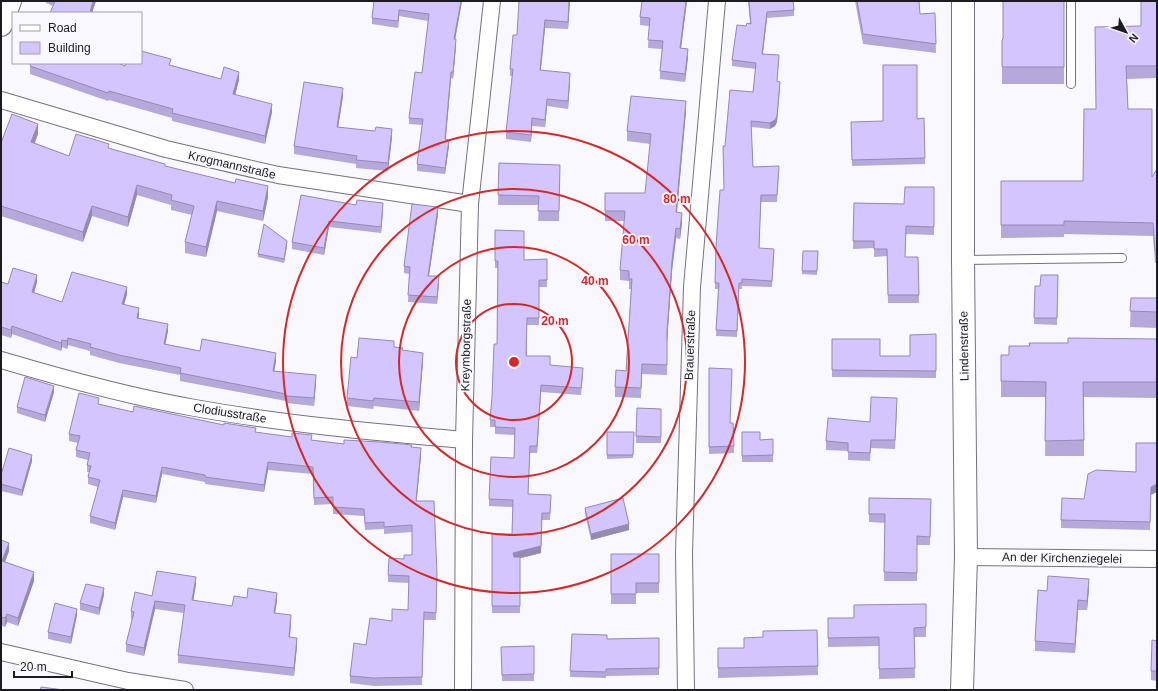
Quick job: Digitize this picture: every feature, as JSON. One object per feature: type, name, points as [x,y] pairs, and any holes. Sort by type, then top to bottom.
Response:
[{"type":"street","points":[[1,25],[10,1]]},
{"type":"street","name":"Kreymborgstraße","points":[[463,690],[464,440],[470,204],[492,1]]},
{"type":"street","name":"Brauerstraße","points":[[686,690],[684,553],[692,287],[717,1]]},
{"type":"street","name":"Lindenstraße","points":[[962,690],[966,557],[963,260],[963,1]]},
{"type":"street","name":"Krogmannstraße","points":[[1,100],[166,149],[278,175],[470,204]]},
{"type":"street","name":"Clodiusstraße","points":[[1,360],[74,382],[195,408],[332,429],[464,440]]},
{"type":"street","name":"An der Kirchenziegelei","points":[[966,557],[1157,559]]},
{"type":"street","points":[[1,652],[128,681],[185,690]]},
{"type":"lane","points":[[1071,1],[1071,84]]},
{"type":"lane","points":[[963,260],[1122,258]]},
{"type":"building","points":[[55,1],[93,1],[90,12],[50,12]]},
{"type":"building","points":[[374,1],[461,1],[454,39],[456,39],[453,72],[451,72],[445,139],[449,140],[445,168],[417,164],[423,119],[409,118],[415,72],[422,73],[429,14],[399,10],[398,21],[372,18]]},
{"type":"building","points":[[519,1],[569,1],[568,22],[545,20],[540,70],[570,73],[568,101],[547,99],[545,120],[532,118],[531,135],[506,132],[513,69],[510,69],[513,35],[517,35]]},
{"type":"building","points":[[642,1],[686,1],[680,48],[688,49],[685,74],[660,71],[663,41],[648,40],[650,18],[640,17]]},
{"type":"building","points":[[749,1],[793,1],[794,10],[767,12],[762,54],[779,55],[777,81],[780,82],[777,116],[775,120],[770,123],[751,121],[753,167],[779,166],[777,195],[761,195],[759,248],[774,249],[772,281],[742,279],[742,283],[739,283],[737,331],[716,330],[719,283],[715,283],[716,246],[720,190],[724,190],[723,146],[725,146],[730,90],[753,92],[756,63],[732,60],[737,25],[746,26],[747,23],[751,24]]},
{"type":"building","points":[[857,1],[919,1],[920,14],[935,13],[936,44],[863,34]]},
{"type":"building","points":[[1003,1],[1064,1],[1064,67],[1002,67]]},
{"type":"building","points":[[1141,1],[1157,1],[1157,66],[1126,66],[1128,109],[1152,109],[1152,177],[1157,169],[1157,250],[1155,250],[1153,223],[1064,221],[1064,225],[1001,225],[1001,181],[1083,181],[1084,109],[1096,109],[1095,27],[1141,26]]},
{"type":"building","points":[[142,51],[171,59],[169,65],[221,79],[224,67],[239,72],[233,94],[272,104],[265,136],[172,113],[173,109],[109,91],[108,93],[30,66],[31,64],[120,64],[125,66],[126,64],[142,64]]},
{"type":"building","points":[[883,65],[917,65],[917,119],[924,118],[925,158],[852,160],[851,122],[883,121]]},
{"type":"building","points":[[304,82],[343,88],[337,127],[375,131],[376,127],[392,129],[388,163],[356,160],[357,156],[294,146]]},
{"type":"building","points":[[631,96],[686,101],[676,212],[682,213],[680,229],[676,228],[672,261],[667,332],[667,365],[642,364],[641,388],[615,387],[616,370],[626,371],[632,279],[629,279],[629,271],[620,270],[625,211],[605,211],[605,193],[645,193],[651,134],[627,131]]},
{"type":"building","points":[[12,114],[38,124],[31,142],[69,156],[76,134],[109,144],[108,148],[165,164],[165,166],[235,183],[236,179],[268,186],[263,211],[217,201],[206,247],[185,242],[194,206],[171,200],[172,195],[137,185],[128,217],[92,206],[83,232],[1,206],[1,143]]},
{"type":"building","points":[[499,163],[560,165],[559,211],[538,211],[539,196],[498,195]]},
{"type":"building","points":[[905,187],[934,187],[934,227],[906,226],[905,257],[918,257],[919,295],[888,295],[887,249],[874,249],[874,241],[853,241],[854,203],[904,204]]},
{"type":"building","points":[[301,195],[356,205],[357,200],[383,203],[381,227],[329,221],[324,248],[292,242]]},
{"type":"building","points":[[412,204],[438,207],[428,276],[439,276],[437,297],[408,295],[410,267],[404,266]]},
{"type":"building","points":[[264,224],[287,241],[284,259],[258,254]]},
{"type":"building","points":[[495,230],[524,231],[524,260],[547,259],[547,280],[539,280],[539,318],[527,318],[526,356],[550,356],[550,365],[583,368],[581,388],[541,385],[537,446],[530,446],[528,494],[551,495],[550,513],[542,513],[541,546],[513,553],[514,557],[520,557],[520,606],[492,606],[492,534],[512,534],[513,500],[489,499],[491,457],[514,458],[515,428],[495,427],[495,420],[490,420],[494,344],[497,344],[498,261],[495,261]]},
{"type":"building","points":[[803,251],[818,251],[817,271],[802,271]]},
{"type":"building","points":[[13,268],[37,275],[32,292],[62,302],[72,272],[127,287],[122,304],[139,308],[137,318],[168,324],[164,344],[200,351],[202,339],[276,353],[273,371],[316,375],[314,398],[286,396],[286,394],[180,373],[181,368],[119,355],[90,347],[91,344],[68,338],[67,341],[62,340],[61,343],[12,326],[11,330],[1,327],[1,282],[8,284]]},
{"type":"building","points":[[1041,275],[1058,275],[1057,318],[1034,318],[1035,286],[1040,286]]},
{"type":"building","points":[[1131,298],[1157,298],[1157,312],[1130,311]]},
{"type":"building","points":[[936,334],[936,371],[832,370],[832,339],[880,339],[880,356],[910,356],[910,335]]},
{"type":"building","points":[[359,338],[394,341],[394,347],[403,348],[402,350],[423,353],[419,402],[374,398],[373,401],[347,398],[351,357],[357,358]]},
{"type":"building","points":[[1068,338],[1157,339],[1157,382],[1083,382],[1084,440],[1045,441],[1046,382],[1001,381],[1001,355],[1009,355],[1009,346],[1030,346],[1029,343],[1068,343]]},
{"type":"building","points":[[709,368],[732,369],[730,423],[733,423],[734,446],[709,447]]},
{"type":"building","points":[[25,377],[54,386],[45,415],[17,407]]},
{"type":"building","points":[[79,393],[99,398],[98,404],[133,412],[134,406],[224,425],[224,423],[256,428],[255,432],[292,437],[292,433],[312,435],[311,440],[344,444],[344,440],[412,445],[411,447],[421,448],[416,501],[434,501],[437,574],[436,613],[424,612],[422,677],[374,678],[350,676],[354,643],[366,645],[370,618],[392,621],[392,609],[408,610],[409,576],[388,575],[389,558],[404,559],[404,555],[412,555],[412,525],[384,527],[384,522],[365,523],[364,509],[333,507],[333,497],[314,498],[313,467],[268,462],[264,485],[205,477],[205,475],[162,467],[156,496],[123,490],[115,523],[90,516],[100,480],[88,477],[91,466],[87,465],[90,453],[76,450],[80,436],[69,434]]},
{"type":"building","points":[[871,397],[897,398],[895,440],[871,440],[870,453],[848,452],[848,443],[826,441],[828,418],[870,422]]},
{"type":"building","points":[[637,408],[661,409],[661,437],[636,436]]},
{"type":"building","points":[[607,432],[634,432],[633,455],[607,455]]},
{"type":"building","points":[[742,432],[760,432],[760,440],[773,439],[773,455],[742,456]]},
{"type":"building","points":[[1136,443],[1157,443],[1157,484],[1151,487],[1150,522],[1061,520],[1062,498],[1084,499],[1088,474],[1096,470],[1136,472]]},
{"type":"building","points":[[9,448],[32,455],[22,490],[1,484],[1,475]]},
{"type":"building","points":[[623,498],[629,524],[591,534],[585,508]]},
{"type":"building","points":[[869,498],[931,499],[930,537],[917,536],[917,573],[884,572],[885,514],[869,514]]},
{"type":"building","points":[[1,540],[9,543],[2,561],[34,572],[18,618],[7,614],[5,618],[1,617]]},
{"type":"building","points":[[611,554],[659,554],[659,583],[636,583],[636,594],[611,594]]},
{"type":"building","points":[[157,571],[196,577],[192,600],[232,606],[234,596],[247,598],[248,588],[277,593],[274,613],[291,615],[289,637],[297,638],[294,668],[178,655],[185,605],[155,601],[144,648],[126,644],[134,612],[131,611],[135,592],[152,596]]},
{"type":"building","points":[[1048,576],[1089,579],[1087,601],[1078,600],[1075,644],[1035,641],[1038,590],[1047,591]]},
{"type":"building","points":[[86,584],[104,588],[99,608],[80,603]]},
{"type":"building","points":[[55,603],[77,609],[71,637],[48,632]]},
{"type":"building","points":[[926,604],[926,627],[914,628],[915,668],[879,669],[879,637],[828,638],[828,618],[854,618],[854,605]]},
{"type":"building","points":[[817,630],[818,666],[718,668],[718,648],[744,648],[744,638],[763,637],[763,631]]},
{"type":"building","points":[[572,634],[607,635],[607,639],[659,638],[659,668],[606,669],[606,672],[570,671]]},
{"type":"building","points":[[1152,640],[1157,641],[1157,671],[1151,671]]},
{"type":"building","points":[[534,646],[534,674],[502,675],[501,647]]},
{"type":"building","points":[[41,687],[64,690],[40,690]]}]
